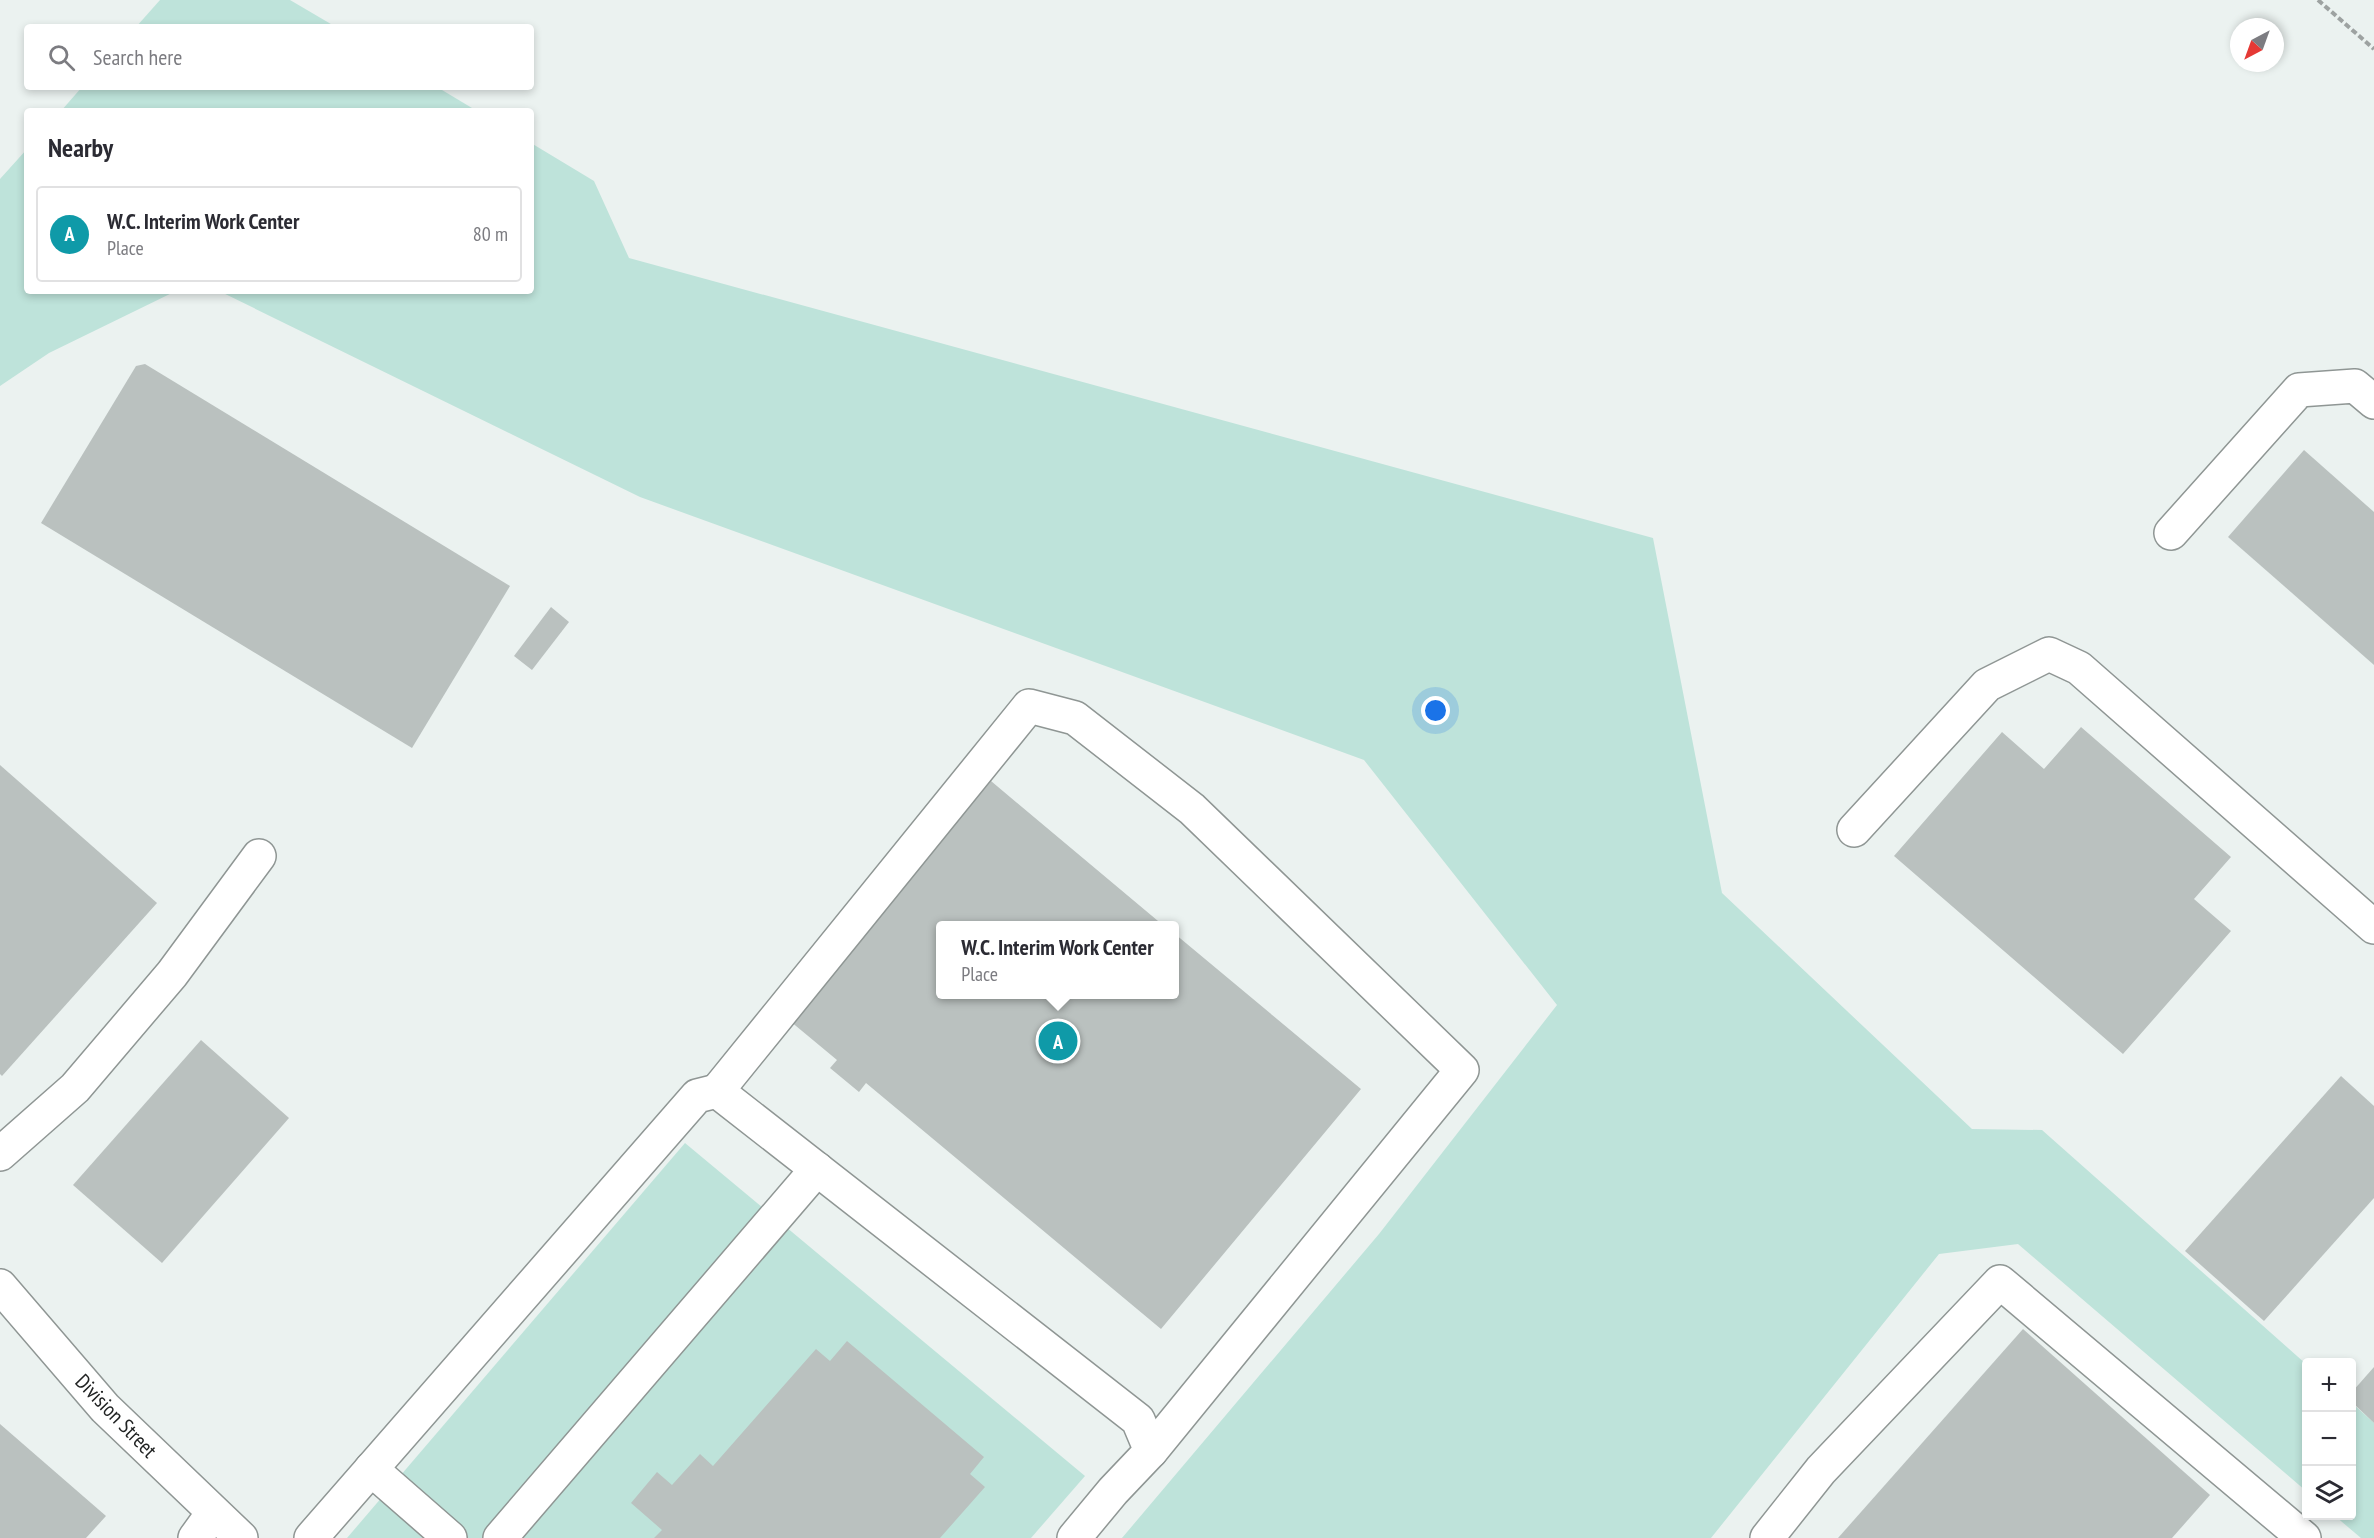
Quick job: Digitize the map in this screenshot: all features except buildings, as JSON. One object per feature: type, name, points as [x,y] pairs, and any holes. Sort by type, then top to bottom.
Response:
[{"type":"street","points":[[2171,533],[2299,390],[2355,386],[2374,402]]},
{"type":"street","points":[[1854,830],[1987,685],[2049,654],[2079,668],[2374,927]]},
{"type":"street","points":[[311,1538],[697,1096],[717,1091],[1029,706],[1076,718],[1192,809],[1462,1070],[1150,1451],[1074,1538]]},
{"type":"street","points":[[0,1154],[75,1088],[172,974],[259,856]]},
{"type":"street","points":[[717,1091],[1138,1420],[1150,1451]]},
{"type":"street","points":[[500,1538],[817,1168]]},
{"type":"street","points":[[1767,1538],[1821,1470],[2000,1282],[2304,1538]]},
{"type":"street","name":"Division Street","points":[[0,1286],[204,1526],[241,1538]]},
{"type":"street","points":[[370,1469],[450,1538]]},
{"type":"path","points":[[2318,0],[2374,50]]},
{"type":"green space","points":[[160,0],[290,0],[331,24],[139,24]]},
{"type":"green space","points":[[79,90],[442,90],[472,108],[64,108]]},
{"type":"green space","points":[[534,145],[594,181],[629,258],[1653,538],[1722,893],[1972,1129],[2042,1130],[2302,1360],[2302,1488],[2018,1244],[1939,1254],[1711,1538],[1122,1538],[1379,1234],[1557,1005],[1364,760],[640,497],[225,294],[534,294]]},
{"type":"green space","points":[[24,152],[24,294],[170,294],[49,353],[0,386],[0,179]]},
{"type":"green space","points":[[685,1143],[1085,1476],[1031,1538],[347,1538]]},
{"type":"green space","points":[[2356,1407],[2374,1423],[2374,1538],[2361,1538],[2340,1520],[2356,1520]]},
{"type":"place","name":"W.C. Interim Work Center","points":[[1058,1041]]}]
